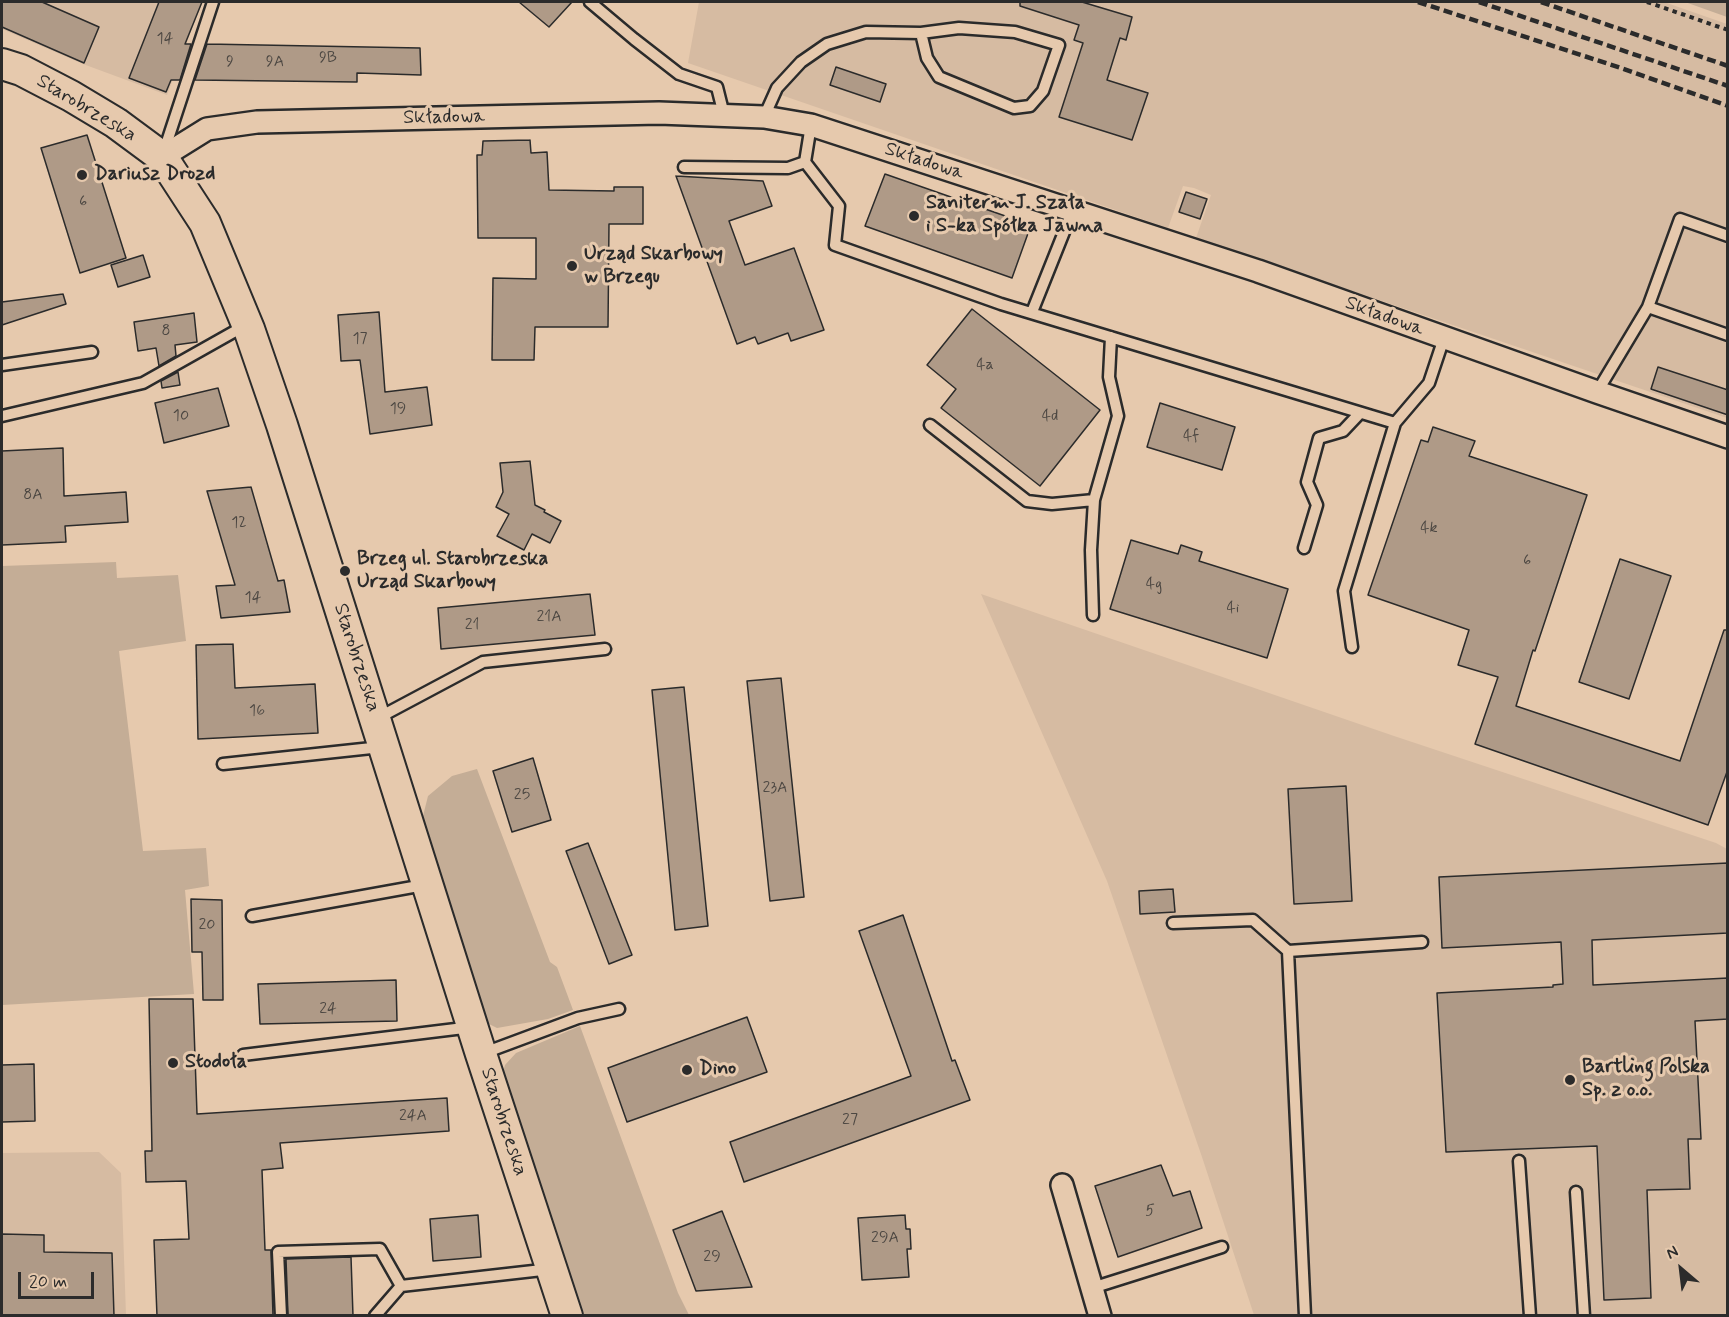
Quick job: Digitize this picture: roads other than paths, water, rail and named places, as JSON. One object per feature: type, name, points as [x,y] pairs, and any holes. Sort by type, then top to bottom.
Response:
[{"type":"street","name":"Starobrzeska","points":[[2,64],[21,70],[71,96],[116,123],[162,157],[205,223],[247,324],[282,425],[476,1041],[567,1316]]},
{"type":"street","name":"Składowa","points":[[162,157],[207,129],[257,122],[659,113],[764,117],[811,125],[1258,271],[1597,392],[1728,436]]},
{"type":"street","points":[[1062,1185],[1100,1316]]},
{"type":"lane","points":[[162,157],[213,2]]},
{"type":"lane","points":[[590,2],[679,74],[717,87],[724,115]]},
{"type":"lane","points":[[764,117],[777,88],[801,62],[827,44],[866,32],[921,33],[959,28],[1015,32],[1059,45],[1043,91],[1030,106],[1014,108],[939,77],[927,58],[921,33]]},
{"type":"lane","points":[[811,125],[805,162],[839,207],[835,245],[1001,304],[1395,423]]},
{"type":"lane","points":[[684,167],[788,168],[805,162]]},
{"type":"lane","points":[[1032,312],[1072,212]]},
{"type":"lane","points":[[1597,392],[1648,307],[1680,219],[1728,236]]},
{"type":"lane","points":[[1648,307],[1728,335]]},
{"type":"lane","points":[[2,416],[143,383],[247,324]]},
{"type":"lane","points":[[1093,615],[1091,550],[1094,500],[1118,416],[1108,377],[1111,337]]},
{"type":"lane","points":[[1352,647],[1344,591],[1395,423],[1429,383],[1444,338]]},
{"type":"lane","points":[[2,365],[92,352]]},
{"type":"lane","points":[[1304,548],[1317,505],[1307,482],[1319,438],[1343,432],[1360,413]]},
{"type":"lane","points":[[930,425],[1027,501],[1052,504],[1094,500]]},
{"type":"lane","points":[[375,719],[483,662],[605,649]]},
{"type":"lane","points":[[223,765],[384,747]]},
{"type":"lane","points":[[252,916],[427,884]]},
{"type":"lane","points":[[1173,923],[1253,920],[1288,951],[1422,942]]},
{"type":"lane","points":[[1288,951],[1305,1316]]},
{"type":"lane","points":[[243,1055],[476,1041],[619,1009]]},
{"type":"lane","points":[[1519,1161],[1530,1316]]},
{"type":"lane","points":[[1576,1192],[1584,1316]]},
{"type":"lane","points":[[1092,1288],[1222,1247]]},
{"type":"lane","points":[[281,1316],[278,1252],[380,1249],[401,1286]]},
{"type":"lane","points":[[375,1316],[401,1286],[551,1269]]},
{"type":"railway","points":[[1418,2],[1621,68],[1728,106]]},
{"type":"railway","points":[[1479,2],[1728,86]]},
{"type":"railway","points":[[1541,2],[1728,66]]},
{"type":"place","name":"Dariusz Drozd","points":[[82,175]]},
{"type":"place","name":"Saniterm J. Szała i S-ka Spółka Jawna","points":[[914,216]]},
{"type":"place","name":"Urząd Skarbowy w Brzegu","points":[[572,266]]},
{"type":"place","name":"Brzeg ul. Starobrzeska Urząd Skarbowy","points":[[345,571]]},
{"type":"place","name":"Stodoła","points":[[173,1063]]},
{"type":"place","name":"Dino","points":[[687,1070]]},
{"type":"place","name":"Bartling Polska Sp. z o.o.","points":[[1570,1080]]}]
